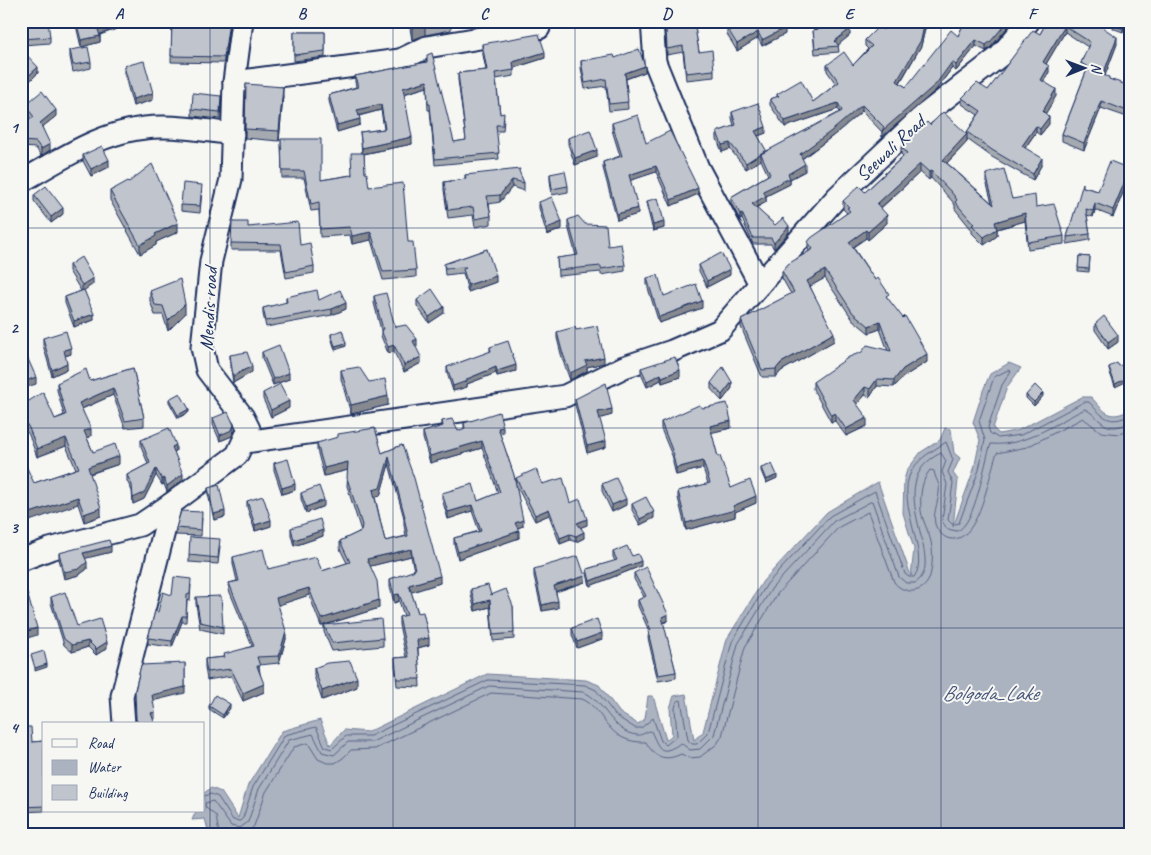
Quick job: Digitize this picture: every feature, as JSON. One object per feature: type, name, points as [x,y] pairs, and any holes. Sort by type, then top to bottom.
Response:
[{"type":"street","name":"Mendis road","points":[[242,21],[234,82],[231,178],[210,261],[202,346],[207,370],[243,417],[249,429],[245,442]]},
{"type":"street","points":[[652,21],[655,62],[698,168],[760,284]]},
{"type":"street","name":"Seewali Road","points":[[245,442],[565,396],[624,367],[672,351],[720,330],[837,197],[924,115],[1000,56],[1029,21]]},
{"type":"street","points":[[234,82],[400,60],[427,47],[539,28]]},
{"type":"street","points":[[21,182],[62,157],[94,142],[135,129],[163,127],[233,134]]},
{"type":"street","points":[[21,560],[50,549],[140,525],[237,455],[245,442]]},
{"type":"street","points":[[124,722],[122,696],[171,504]]},
{"type":"water","name":"Bolgoda_Lake","points":[[1009,363],[1021,368],[1007,387],[993,428],[999,434],[1019,430],[1082,397],[1091,397],[1104,411],[1112,415],[1130,410],[1130,834],[206,834],[208,830],[205,819],[192,820],[196,812],[205,812],[205,792],[211,788],[221,792],[238,818],[248,785],[282,731],[320,720],[330,745],[344,730],[368,732],[487,674],[586,680],[599,685],[620,713],[638,724],[645,719],[648,696],[653,696],[666,740],[672,735],[670,708],[674,696],[686,694],[694,740],[703,732],[727,639],[763,581],[827,512],[878,482],[911,576],[914,549],[903,513],[904,480],[907,470],[921,452],[940,440],[945,428],[951,429],[954,453],[960,458],[953,473],[958,480],[953,527],[974,469],[980,440],[973,422],[990,374]]},
{"type":"building","points":[[21,21],[48,21],[50,37],[23,39]]},
{"type":"building","points":[[76,21],[119,21],[98,29],[100,36],[81,40]]},
{"type":"building","points":[[172,21],[229,21],[224,57],[171,56]]},
{"type":"building","points":[[411,21],[431,21],[412,28]]},
{"type":"building","points":[[683,21],[694,21],[699,52],[712,50],[714,70],[686,73],[683,46],[667,49],[666,29],[685,26]]},
{"type":"building","points":[[737,21],[782,21],[785,28],[762,40],[758,32],[737,44],[727,28]]},
{"type":"building","points":[[818,21],[843,21],[850,29],[835,41],[839,46],[815,48],[813,30],[825,28]]},
{"type":"building","points":[[884,21],[925,21],[921,40],[897,81],[906,87],[951,30],[958,36],[965,21],[1008,21],[986,45],[976,40],[956,65],[952,62],[936,84],[882,131],[884,127],[862,105],[800,154],[805,164],[788,174],[790,178],[763,191],[766,196],[752,204],[775,225],[783,218],[789,226],[774,243],[771,238],[753,238],[742,213],[740,214],[731,197],[770,174],[761,154],[842,111],[838,103],[785,121],[770,99],[779,96],[777,94],[801,80],[813,102],[839,82],[827,65],[844,52],[853,65],[872,46],[865,40],[879,26],[883,30],[881,24]]},
{"type":"building","points":[[1047,21],[1093,21],[1117,37],[1103,75],[1130,86],[1130,112],[1101,101],[1084,143],[1062,134],[1088,67],[1081,63],[1090,42],[1065,26],[1043,62],[1049,66],[1041,80],[1056,89],[1043,111],[1049,117],[1040,129],[1036,126],[1022,146],[1042,158],[1033,174],[992,150],[967,132],[981,111],[962,98],[977,83],[988,90],[1033,30],[1040,34]]},
{"type":"building","points":[[1114,21],[1126,21],[1123,29],[1112,25]]},
{"type":"building","points":[[294,32],[325,32],[325,51],[294,55]]},
{"type":"building","points":[[539,34],[545,52],[513,62],[514,70],[495,73],[500,114],[504,113],[503,125],[496,125],[499,153],[435,159],[427,81],[403,88],[412,137],[362,148],[360,132],[385,129],[381,104],[357,110],[360,119],[337,125],[329,95],[358,87],[355,76],[427,62],[427,55],[432,53],[454,142],[466,140],[458,73],[487,70],[482,44]]},
{"type":"building","points":[[88,47],[91,62],[73,65],[70,50]]},
{"type":"building","points":[[21,49],[38,67],[21,83],[21,77],[26,75],[21,70]]},
{"type":"building","points":[[639,49],[645,66],[625,73],[628,102],[609,104],[606,79],[585,83],[581,61],[614,55],[615,58]]},
{"type":"building","points":[[144,61],[153,93],[133,99],[124,66]]},
{"type":"building","points":[[246,84],[283,87],[279,131],[245,129]]},
{"type":"building","points":[[42,91],[56,110],[40,123],[50,144],[41,149],[36,142],[21,141],[21,125],[34,117],[25,105]]},
{"type":"building","points":[[193,93],[221,96],[220,112],[192,109]]},
{"type":"building","points":[[758,103],[766,127],[755,131],[766,150],[746,163],[730,143],[722,145],[717,132],[736,125],[732,112]]},
{"type":"building","points":[[943,112],[967,134],[943,160],[994,205],[986,174],[1004,169],[1012,199],[1035,195],[1036,207],[1054,204],[1064,236],[1028,242],[1025,213],[995,222],[997,229],[984,237],[972,225],[974,224],[955,202],[957,200],[952,193],[931,171],[929,172],[920,164],[877,204],[887,215],[868,232],[866,230],[849,242],[875,280],[878,278],[889,294],[886,296],[903,318],[905,316],[927,354],[903,369],[894,380],[877,379],[870,389],[865,387],[854,400],[867,418],[846,429],[835,413],[831,415],[813,382],[849,357],[862,352],[867,345],[891,351],[880,321],[869,326],[853,313],[825,270],[807,281],[834,333],[781,363],[776,369],[762,370],[741,320],[794,292],[782,271],[788,264],[813,249],[808,242],[811,238],[850,211],[843,201],[859,186],[865,192],[907,153],[901,147],[927,122],[930,125]]},
{"type":"building","points":[[638,115],[646,143],[670,131],[698,188],[671,200],[656,166],[629,175],[638,208],[617,214],[603,162],[622,156],[612,123]]},
{"type":"building","points":[[590,130],[597,150],[575,158],[568,138]]},
{"type":"building","points":[[281,139],[321,139],[321,180],[352,175],[351,153],[364,153],[365,173],[367,173],[369,187],[403,183],[408,242],[413,242],[416,270],[383,272],[371,232],[352,236],[350,227],[320,229],[319,202],[311,204],[304,171],[282,171]]},
{"type":"building","points":[[102,146],[109,160],[91,169],[83,155]]},
{"type":"building","points":[[1110,161],[1130,169],[1113,210],[1095,203],[1093,211],[1086,209],[1090,234],[1067,237],[1083,183],[1083,187],[1098,191]]},
{"type":"building","points":[[152,164],[178,223],[155,234],[156,236],[140,245],[110,191],[129,182]]},
{"type":"building","points":[[520,169],[519,171],[524,183],[512,180],[500,195],[487,196],[491,216],[475,219],[473,207],[448,210],[444,182],[466,179],[465,175]]},
{"type":"building","points":[[565,171],[568,186],[552,189],[550,174]]},
{"type":"building","points":[[183,183],[202,185],[200,206],[181,205]]},
{"type":"building","points":[[46,186],[63,208],[51,217],[34,195]]},
{"type":"building","points":[[552,197],[562,222],[547,228],[539,202]]},
{"type":"building","points":[[658,198],[664,222],[653,225],[647,201]]},
{"type":"building","points":[[578,216],[585,224],[606,225],[608,246],[621,244],[625,265],[601,269],[601,266],[558,270],[557,258],[578,255],[568,220]]},
{"type":"building","points":[[232,222],[248,222],[248,227],[298,222],[300,245],[310,243],[314,266],[286,272],[281,244],[231,243]]},
{"type":"building","points":[[487,249],[496,276],[468,285],[463,269],[466,267],[445,268],[444,264]]},
{"type":"building","points":[[1130,251],[1130,263],[1124,260]]},
{"type":"building","points":[[721,253],[730,269],[707,281],[699,265]]},
{"type":"building","points":[[1079,256],[1090,257],[1089,269],[1078,268]]},
{"type":"building","points":[[81,257],[93,278],[82,285],[69,265]]},
{"type":"building","points":[[21,274],[27,281],[21,286]]},
{"type":"building","points":[[658,275],[664,296],[696,284],[702,301],[659,317],[647,278]]},
{"type":"building","points":[[1130,277],[1130,288],[1125,285]]},
{"type":"building","points":[[180,279],[185,304],[168,321],[163,306],[155,305],[150,291]]},
{"type":"building","points":[[432,289],[444,307],[429,317],[417,300]]},
{"type":"building","points":[[84,290],[94,314],[74,321],[65,297]]},
{"type":"building","points":[[317,290],[319,300],[340,290],[346,303],[332,309],[266,321],[263,308],[287,302],[286,297]]},
{"type":"building","points":[[386,293],[395,327],[406,325],[417,339],[413,341],[421,357],[404,365],[394,345],[388,347],[381,330],[383,329],[374,296]]},
{"type":"building","points":[[1104,316],[1118,335],[1108,342],[1095,324]]},
{"type":"building","points":[[597,326],[604,357],[585,361],[587,365],[570,373],[557,332],[575,327],[576,330]]},
{"type":"building","points":[[342,330],[346,343],[335,346],[331,334]]},
{"type":"building","points":[[66,331],[71,348],[64,350],[67,363],[52,370],[43,338]]},
{"type":"building","points":[[508,341],[516,365],[497,371],[496,367],[453,386],[447,367],[491,351],[490,347]]},
{"type":"building","points":[[279,345],[289,373],[273,379],[262,352]]},
{"type":"building","points":[[21,348],[23,348],[36,377],[21,383]]},
{"type":"building","points":[[247,352],[252,366],[233,376],[230,355]]},
{"type":"building","points":[[675,357],[680,370],[662,377],[661,374],[647,381],[641,368]]},
{"type":"building","points":[[1129,362],[1130,377],[1115,384],[1109,367],[1117,363],[1119,366]]},
{"type":"building","points":[[359,367],[369,382],[385,379],[388,396],[351,405],[341,370]]},
{"type":"building","points":[[723,367],[732,382],[722,395],[711,383]]},
{"type":"building","points":[[133,368],[144,418],[125,421],[113,388],[79,403],[91,429],[84,431],[93,452],[115,444],[119,456],[88,467],[101,508],[84,514],[78,497],[21,516],[21,455],[34,483],[79,468],[66,438],[37,449],[29,428],[21,415],[21,406],[43,392],[55,419],[66,415],[57,383],[86,369],[90,381]]},
{"type":"building","points":[[606,383],[612,409],[598,412],[606,441],[587,446],[575,399]]},
{"type":"building","points":[[280,384],[289,401],[271,410],[263,393]]},
{"type":"building","points":[[1035,385],[1043,393],[1034,402],[1026,395]]},
{"type":"building","points":[[180,393],[189,409],[178,415],[169,399]]},
{"type":"building","points":[[727,403],[731,421],[710,426],[718,457],[720,456],[731,488],[750,480],[756,496],[733,506],[735,510],[686,523],[678,491],[710,483],[703,461],[676,468],[674,455],[661,422],[699,405],[703,408]]},
{"type":"building","points":[[228,412],[234,425],[232,430],[220,435],[213,418]]},
{"type":"building","points":[[499,412],[503,427],[498,428],[514,475],[523,520],[515,523],[519,531],[458,552],[454,538],[481,531],[472,505],[448,512],[442,493],[473,484],[478,501],[500,492],[482,441],[430,456],[423,432],[443,426],[442,421],[452,419],[458,431],[465,428],[464,423]]},
{"type":"building","points":[[169,428],[176,445],[172,447],[183,474],[167,486],[164,478],[162,479],[156,469],[144,493],[133,498],[132,485],[127,475],[150,463],[141,440]]},
{"type":"building","points":[[375,428],[382,453],[402,445],[414,478],[440,576],[409,585],[418,613],[423,612],[429,638],[417,640],[420,679],[397,679],[395,658],[408,657],[399,617],[407,615],[399,594],[394,595],[390,579],[415,570],[411,549],[367,559],[377,581],[379,600],[321,619],[309,588],[276,598],[286,631],[279,656],[257,657],[260,666],[257,666],[264,684],[243,693],[231,669],[207,672],[205,659],[225,657],[224,654],[254,646],[229,583],[239,581],[233,557],[263,549],[268,569],[316,557],[322,571],[350,562],[340,541],[361,531],[362,525],[347,478],[348,462],[324,468],[317,443],[338,437],[338,434]],"holes":[[[389,457],[405,517],[408,536],[385,541],[373,490],[380,488]]]},
{"type":"building","points":[[288,459],[295,484],[282,488],[274,463]]},
{"type":"building","points":[[772,464],[777,475],[766,480],[761,468]]},
{"type":"building","points":[[536,469],[542,484],[563,478],[570,503],[580,499],[587,519],[577,523],[584,532],[576,536],[570,534],[560,538],[549,509],[535,515],[516,478]]},
{"type":"building","points":[[616,478],[626,499],[612,505],[602,484]]},
{"type":"building","points":[[219,485],[225,511],[214,514],[208,488]]},
{"type":"building","points":[[319,486],[324,500],[306,507],[301,493]]},
{"type":"building","points":[[263,496],[271,520],[255,525],[247,501]]},
{"type":"building","points":[[646,497],[654,512],[640,519],[632,504]]},
{"type":"building","points":[[181,511],[202,512],[201,530],[176,528]]},
{"type":"building","points":[[320,519],[323,530],[294,540],[291,528]]},
{"type":"building","points":[[190,537],[220,539],[218,558],[189,555]]},
{"type":"building","points":[[109,540],[111,546],[83,553],[87,562],[79,569],[64,572],[59,553]]},
{"type":"building","points":[[627,546],[632,556],[638,554],[641,561],[590,581],[587,569],[617,560],[613,552]]},
{"type":"building","points":[[578,556],[585,576],[554,586],[558,601],[542,605],[534,569]]},
{"type":"building","points":[[646,567],[668,614],[662,617],[676,672],[658,675],[648,631],[651,630],[638,600],[646,596],[634,573]]},
{"type":"building","points":[[174,577],[191,579],[190,594],[187,595],[186,616],[182,616],[172,641],[148,638],[155,611],[158,612],[163,592],[172,595]]},
{"type":"building","points":[[488,585],[491,595],[506,589],[513,606],[514,633],[493,635],[490,600],[475,604],[471,589]]},
{"type":"building","points":[[26,589],[37,628],[21,633],[21,591]]},
{"type":"building","points":[[65,592],[77,626],[100,619],[107,642],[96,649],[88,641],[72,645],[64,639],[51,597]]},
{"type":"building","points":[[221,596],[223,627],[200,622],[196,597]]},
{"type":"building","points":[[381,619],[383,638],[332,643],[324,625]]},
{"type":"building","points":[[597,619],[602,633],[577,642],[572,628]]},
{"type":"building","points":[[44,651],[47,664],[35,668],[31,655]]},
{"type":"building","points":[[350,661],[357,678],[322,691],[314,668],[327,663]]},
{"type":"building","points":[[185,663],[185,687],[152,695],[155,712],[151,713],[154,722],[138,722],[136,719],[135,691],[141,665]]},
{"type":"building","points":[[215,695],[230,704],[223,715],[209,706]]},
{"type":"building","points":[[21,727],[31,727],[32,742],[42,741],[42,806],[22,807]]}]
